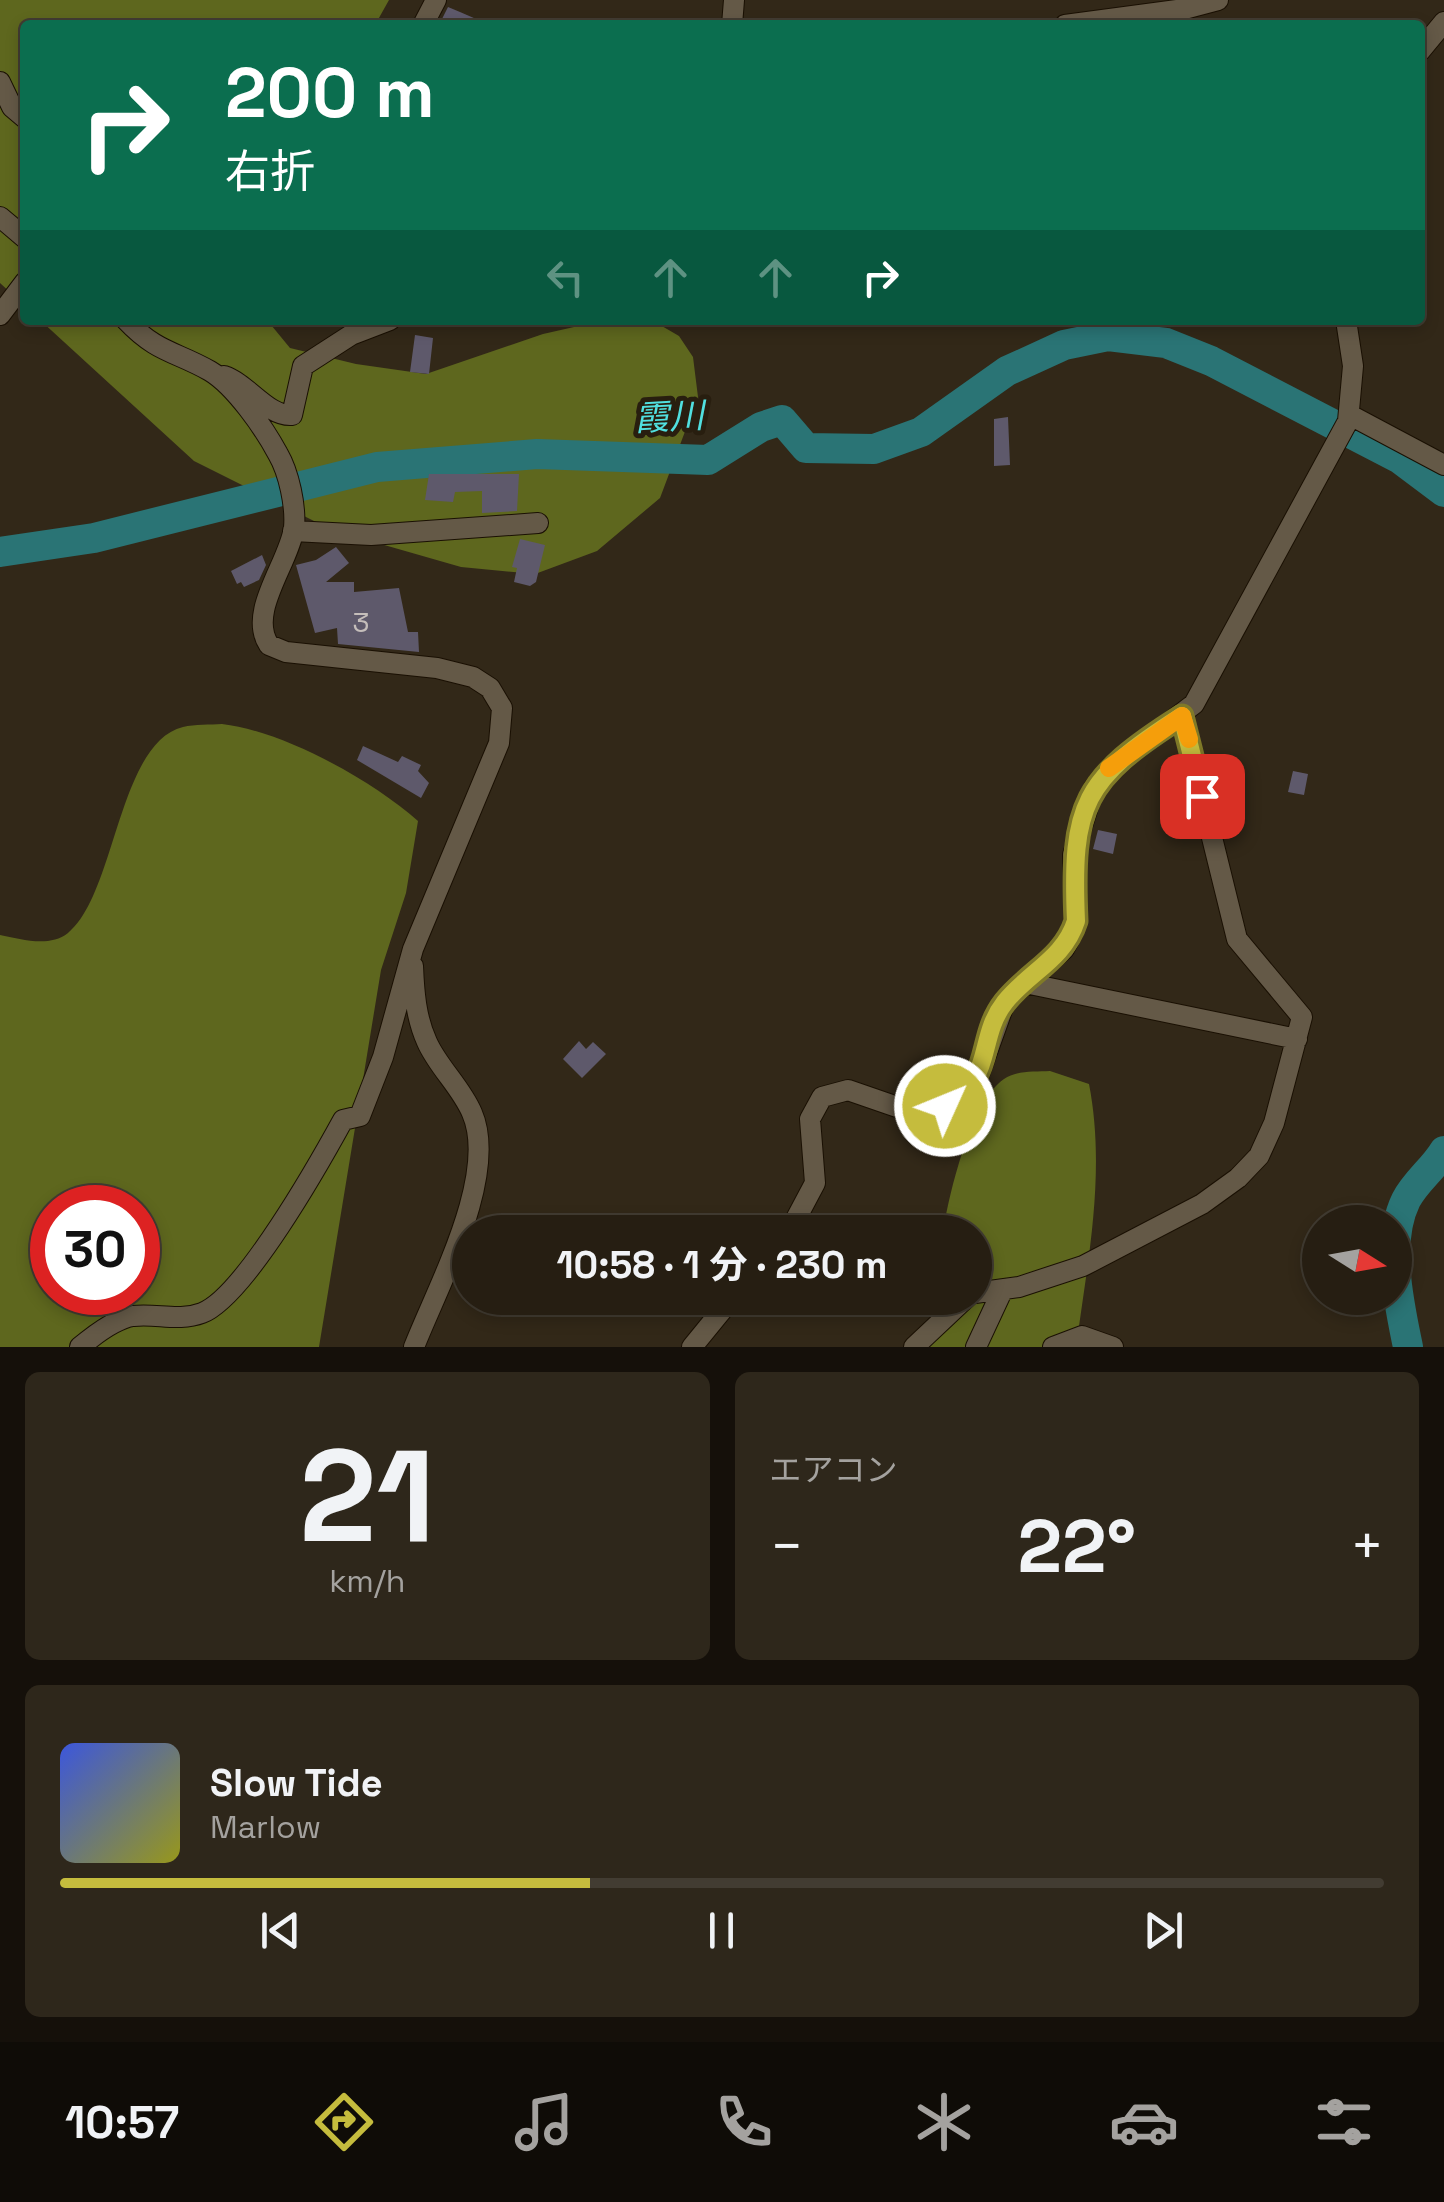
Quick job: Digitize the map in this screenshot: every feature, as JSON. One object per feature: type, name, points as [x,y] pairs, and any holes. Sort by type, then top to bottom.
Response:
[{"type":"street","points":[[1102,20],[1184,9],[1218,0]]},
{"type":"street","points":[[1425,46],[1444,22]]},
{"type":"street","points":[[0,82],[12,107],[20,114]]},
{"type":"street","points":[[0,217],[20,234]]},
{"type":"street","points":[[0,316],[20,289]]},
{"type":"street","points":[[131,325],[156,349],[237,381],[277,414],[289,416],[295,410],[297,376],[302,366],[375,325]]},
{"type":"street","points":[[798,1215],[814,1183],[810,1120],[822,1097],[848,1090],[920,1111],[934,1110],[959,1099],[977,1080],[1005,1002],[1064,949],[1076,921],[1073,855],[1094,788],[1110,766],[1182,716],[1216,669],[1346,425],[1353,366],[1347,325]]},
{"type":"street","points":[[80,1347],[129,1316],[184,1318],[212,1309],[294,1203],[344,1120],[360,1116],[383,1057],[413,949],[448,875],[462,825],[500,743],[502,708],[490,688],[473,677],[437,668],[286,652],[269,645],[263,630],[266,608],[293,531],[288,479],[270,439],[217,376]]},
{"type":"street","points":[[1346,425],[1444,465]]},
{"type":"street","points":[[293,531],[371,535],[538,524]]},
{"type":"street","points":[[992,1291],[1083,1266],[1218,1194],[1259,1156],[1274,1123],[1302,1017],[1293,1000],[1243,950],[1231,922],[1182,716]]},
{"type":"street","points":[[413,949],[414,1000],[427,1042],[473,1114],[480,1154],[470,1204],[414,1347]]},
{"type":"street","points":[[1025,983],[1297,1038]]},
{"type":"street","points":[[976,1347],[1002,1301],[1003,1289]]},
{"type":"street","points":[[692,1347],[718,1315]]},
{"type":"street","points":[[914,1347],[948,1315]]},
{"type":"street","points":[[1054,1347],[1082,1336],[1102,1339],[1112,1347]]},
{"type":"green space","points":[[0,0],[389,0],[378,20],[20,20],[20,301],[0,283]]},
{"type":"green space","points":[[45,325],[271,325],[290,348],[356,364],[426,374],[543,334],[583,325],[660,325],[679,336],[693,357],[698,397],[660,498],[597,551],[535,574],[461,567],[332,530],[194,461]]},
{"type":"green space","points":[[183,727],[246,728],[299,747],[352,774],[418,821],[406,893],[381,970],[319,1347],[0,1347],[0,935],[44,941],[68,933],[84,914],[97,887],[144,760],[161,739]]},
{"type":"green space","points":[[1050,1071],[1089,1084],[1096,1183],[1076,1347],[925,1347],[930,1315],[992,1315],[992,1215],[946,1215],[956,1173],[981,1107],[1004,1079],[1020,1073]]},
{"type":"building","points":[[448,7],[478,20],[442,20]]},
{"type":"building","points":[[415,335],[433,338],[429,374],[410,372]]},
{"type":"building","points":[[1008,417],[1010,465],[994,466],[994,419]]},
{"type":"building","points":[[429,474],[519,474],[517,511],[482,513],[482,491],[455,492],[453,502],[425,500]]},
{"type":"building","points":[[520,539],[545,545],[536,582],[530,586],[514,582],[517,568],[512,567]]},
{"type":"building","points":[[336,547],[349,563],[326,582],[354,582],[354,592],[399,588],[408,632],[418,632],[419,652],[338,644],[337,628],[315,633],[296,565],[316,560]]},
{"type":"building","points":[[262,555],[266,565],[259,580],[244,587],[241,582],[237,584],[231,571]]},
{"type":"building","points":[[363,746],[398,762],[402,756],[421,765],[418,771],[429,783],[421,798],[357,760]]},
{"type":"building","points":[[1293,771],[1308,774],[1304,795],[1288,792]]},
{"type":"building","points":[[1098,830],[1117,834],[1113,854],[1093,849]]},
{"type":"building","points":[[579,1041],[586,1049],[593,1042],[606,1054],[582,1078],[563,1059]]},
{"type":"waterway","name":"霞川","points":[[0,552],[94,538],[377,467],[537,454],[708,460],[761,427],[782,420],[806,448],[874,449],[921,432],[1007,371],[1064,345],[1108,336],[1166,343],[1211,361],[1400,459],[1444,492]]},
{"type":"waterway","name":"霞川","points":[[1408,1347],[1396,1273],[1396,1235],[1406,1200],[1444,1151]]},
{"type":"slow traffic","points":[[1109,768],[1182,716],[1189,739]]},
{"type":"route","points":[[945,1106],[959,1099],[977,1080],[1005,1002],[1064,949],[1072,934],[1076,921],[1076,834],[1094,788],[1110,766],[1182,716],[1202,796]]}]
